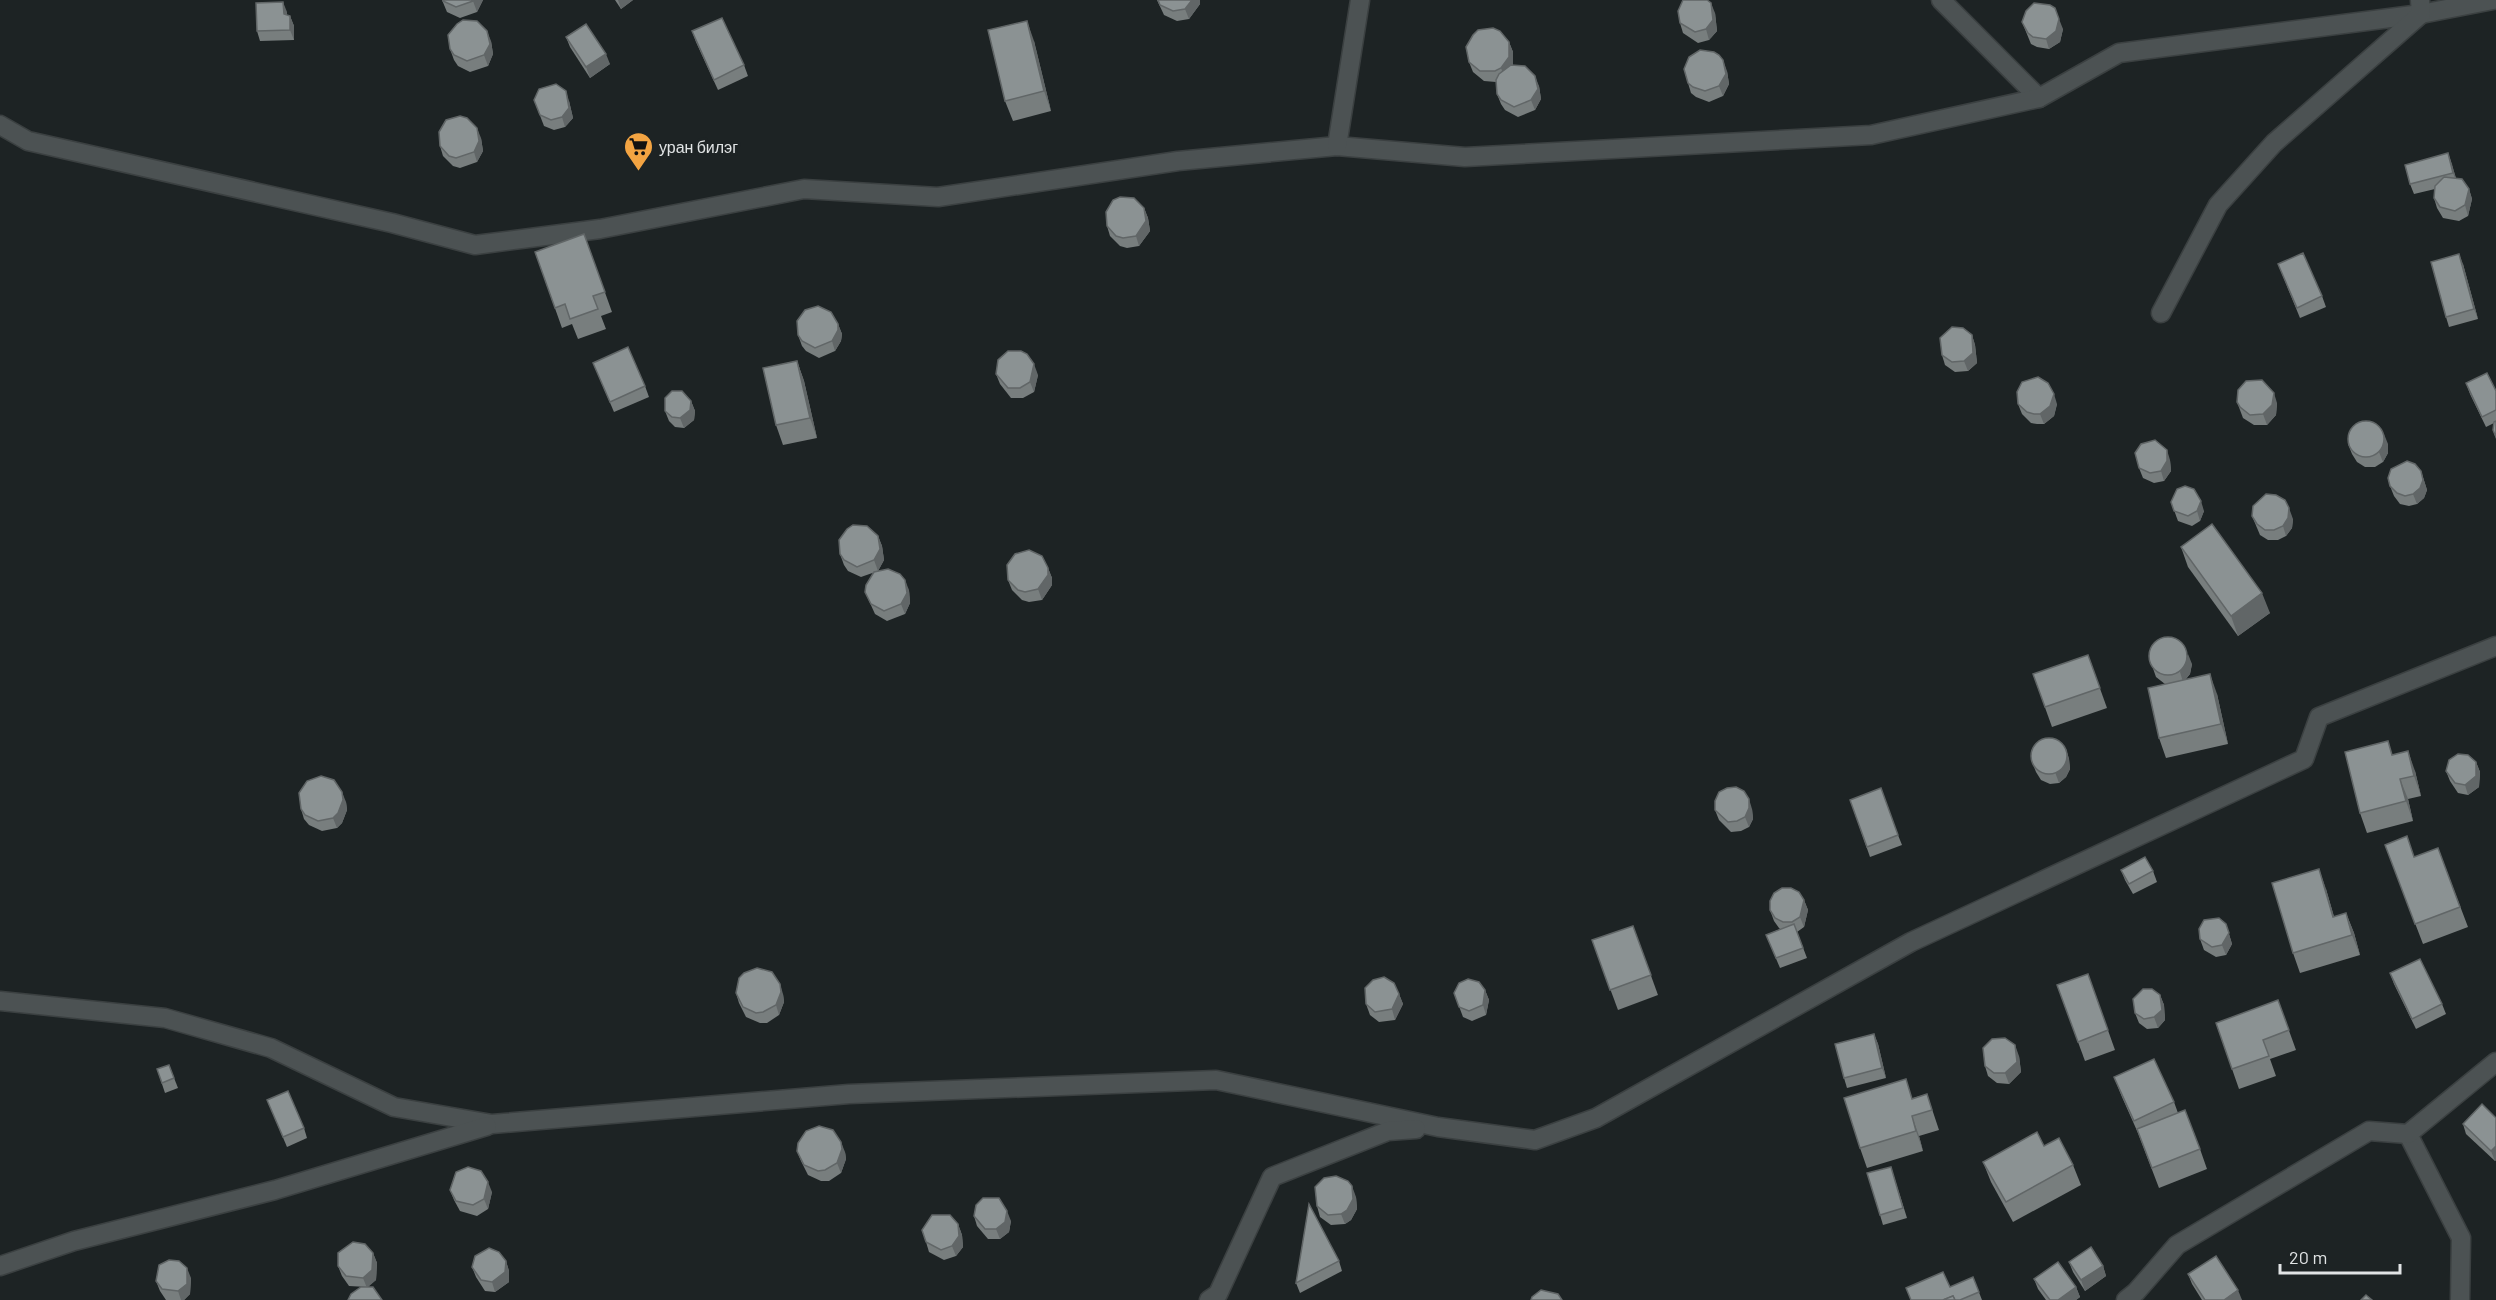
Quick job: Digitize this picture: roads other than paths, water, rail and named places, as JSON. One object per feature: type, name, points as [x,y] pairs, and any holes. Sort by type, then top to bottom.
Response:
[{"type":"street","points":[[1337,147],[1360,0]]},
{"type":"street","points":[[1941,0],[2039,98]]},
{"type":"street","points":[[0,125],[28,141],[392,223],[474,245],[600,229],[804,189],[938,197],[1178,161],[1337,147],[1465,157],[1871,135],[2039,98],[2119,53],[2421,7],[2493,0]]},
{"type":"street","points":[[2161,312],[2218,205],[2274,143],[2421,7]]},
{"type":"street","points":[[0,1266],[74,1241],[276,1190],[492,1124],[849,1094],[1216,1080],[1438,1127],[1535,1140],[1596,1118],[1911,942],[2304,759],[2319,717],[2496,646]]},
{"type":"street","points":[[0,1001],[165,1018],[271,1048],[394,1107],[492,1124]]},
{"type":"street","points":[[2126,1300],[2177,1245],[2369,1131],[2408,1134],[2496,1062]]},
{"type":"street","points":[[1209,1300],[1218,1294],[1272,1177],[1388,1131],[1438,1127]]},
{"type":"street","points":[[2408,1134],[2461,1238],[2460,1300]]},
{"type":"place","name":"уран билэг","points":[[638,172]]}]
